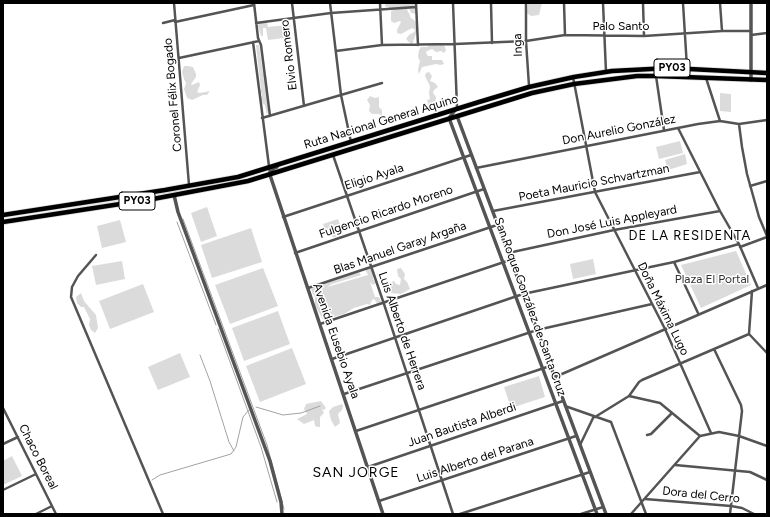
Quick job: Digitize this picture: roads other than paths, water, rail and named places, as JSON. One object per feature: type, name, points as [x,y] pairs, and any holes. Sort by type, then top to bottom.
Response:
[{"type":"highway","name":"Ruta Nacional General Aquino","points":[[3,215],[189,186],[238,176],[529,87],[573,77],[642,69],[687,69],[767,73]]},
{"type":"highway","name":"Ruta Nacional General Aquino","points":[[3,222],[174,195],[248,181],[532,93],[574,84],[637,76],[767,80]]},
{"type":"street","name":"Coronel Félix Bogado","points":[[174,3],[189,186]]},
{"type":"street","name":"Elvio Romero","points":[[292,3],[304,106]]},
{"type":"street","points":[[330,3],[341,95],[351,142]]},
{"type":"street","points":[[380,3],[382,45]]},
{"type":"street","points":[[416,3],[418,45]]},
{"type":"street","points":[[454,3],[456,116],[508,253],[535,330],[606,514]]},
{"type":"street","points":[[491,3],[492,43]]},
{"type":"street","name":"Inga","points":[[526,3],[526,41],[529,87]]},
{"type":"street","points":[[564,3],[565,35]]},
{"type":"street","points":[[603,3],[606,72]]},
{"type":"street","points":[[643,3],[644,36]]},
{"type":"street","points":[[683,3],[687,69]]},
{"type":"street","points":[[720,3],[722,31]]},
{"type":"street","points":[[751,3],[751,80]]},
{"type":"street","points":[[163,23],[254,4],[270,116]]},
{"type":"street","points":[[256,23],[331,13],[416,7]]},
{"type":"street","name":"Palo Santo","points":[[336,51],[382,45],[526,41],[565,35],[644,36],[722,31],[767,33]]},
{"type":"street","points":[[179,58],[259,41]]},
{"type":"street","points":[[253,42],[270,174]]},
{"type":"street","points":[[656,76],[664,130]]},
{"type":"street","name":"Doña Máxima Lugo","points":[[573,77],[595,192],[665,329],[712,433]]},
{"type":"street","points":[[705,77],[720,121]]},
{"type":"street","points":[[262,118],[382,83]]},
{"type":"street","points":[[449,118],[457,109]]},
{"type":"street","name":"San Roque González de Santa Cruz","points":[[449,118],[597,514]]},
{"type":"street","name":"Don Aurelio González","points":[[476,168],[664,130],[720,121],[739,124],[767,120]]},
{"type":"street","points":[[332,359],[522,294],[674,262],[767,236],[759,217],[744,162],[739,124]]},
{"type":"street","points":[[678,128],[739,245],[758,288]]},
{"type":"street","name":"Luis Alberto de Herrera","points":[[333,155],[453,514]]},
{"type":"street","name":"Eligio Ayala","points":[[283,216],[471,155]]},
{"type":"street","points":[[270,174],[273,169],[281,163]]},
{"type":"street","name":"Poeta Mauricio Schvartzman","points":[[492,211],[700,172]]},
{"type":"street","name":"Avenida Eusebio Ayala","points":[[270,174],[383,514]]},
{"type":"street","points":[[750,186],[767,181]]},
{"type":"street","name":"Fulgencio Ricardo Moreno","points":[[295,253],[476,190],[484,189]]},
{"type":"street","points":[[174,195],[178,212],[270,461],[281,502],[282,514]]},
{"type":"street","name":"Don José Luis Appleyard","points":[[508,253],[614,230],[720,211]]},
{"type":"street","name":"Blas Manuel Garay Argaña","points":[[308,288],[497,225]]},
{"type":"street","points":[[96,255],[78,276],[72,287],[71,298],[163,514]]},
{"type":"street","points":[[320,324],[384,304],[510,260]]},
{"type":"street","points":[[674,262],[698,314]]},
{"type":"street","points":[[554,377],[767,285]]},
{"type":"street","points":[[752,291],[749,334],[767,353]]},
{"type":"street","points":[[344,394],[535,330],[652,304]]},
{"type":"street","points":[[580,445],[594,416],[629,396],[639,382],[749,334]]},
{"type":"street","points":[[714,349],[741,405],[742,411],[730,514]]},
{"type":"street","points":[[356,431],[550,366]]},
{"type":"street","points":[[629,396],[660,403],[700,436]]},
{"type":"street","name":"Juan Bautista Alberdi","points":[[368,467],[563,401]]},
{"type":"street","points":[[565,406],[611,422],[646,514]]},
{"type":"street","name":"Chaco Boreal","points":[[3,408],[56,514]]},
{"type":"street","points":[[647,434],[651,434],[672,413]]},
{"type":"street","points":[[631,514],[700,436],[720,432],[739,436],[767,446]]},
{"type":"street","points":[[3,444],[18,436]]},
{"type":"street","name":"Luis Alberto del Parana","points":[[379,501],[576,436]]},
{"type":"street","points":[[675,464],[750,472],[767,480]]},
{"type":"street","points":[[460,514],[590,472]]},
{"type":"street","points":[[3,490],[36,474]]},
{"type":"street","name":"Dora del Cerro","points":[[644,499],[731,506],[747,510],[754,514]]},
{"type":"street","points":[[36,514],[52,506]]},
{"type":"street","points":[[581,514],[603,506]]},
{"type":"waterway","points":[[183,219],[267,445],[284,509]]},
{"type":"waterway","points":[[177,222],[216,325]]},
{"type":"waterway","points":[[218,329],[261,447],[277,502]]},
{"type":"waterway","points":[[200,355],[210,381],[229,442],[234,451]]},
{"type":"waterway","points":[[256,407],[283,415],[301,413],[320,406]]},
{"type":"waterway","points":[[152,480],[160,475],[231,454],[236,447],[243,417],[249,410]]},
{"type":"district","name":"DE LA RESIDENTA","points":[[690,236]]},
{"type":"district","name":"SAN JORGE","points":[[356,473]]},
{"type":"park label","name":"Plaza El Portal","points":[[712,279]]}]
